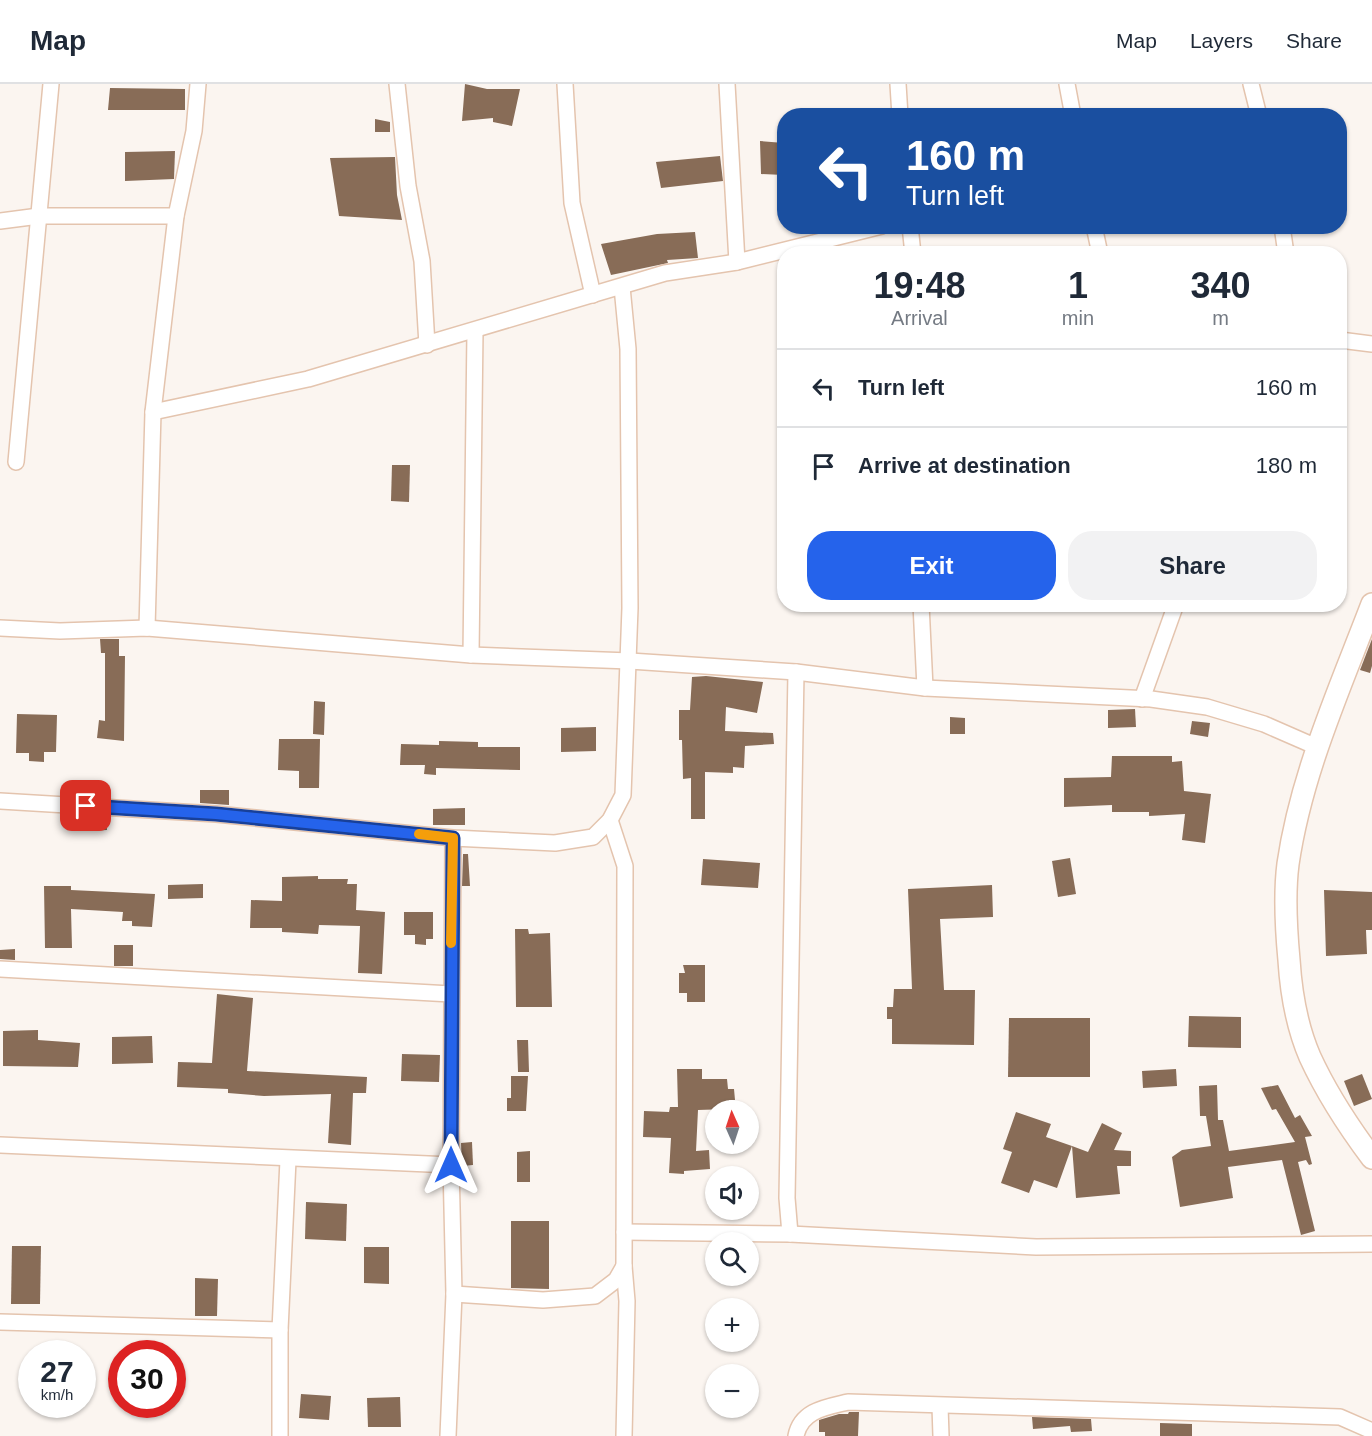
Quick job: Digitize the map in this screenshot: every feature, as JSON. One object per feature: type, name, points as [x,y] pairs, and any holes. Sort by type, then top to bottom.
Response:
[{"type":"street","points":[[16,462],[51,84]]},
{"type":"street","points":[[147,628],[153,412],[176,216],[192,141],[198,84]]},
{"type":"street","points":[[397,84],[408,186],[422,261],[427,345]]},
{"type":"street","points":[[565,84],[572,203],[593,295]]},
{"type":"street","points":[[727,84],[737,262]]},
{"type":"street","points":[[898,84],[900,108]]},
{"type":"street","points":[[1067,84],[1072,108]]},
{"type":"street","points":[[1251,84],[1257,108]]},
{"type":"street","points":[[0,221],[39,216],[176,216]]},
{"type":"street","points":[[801,246],[850,234]]},
{"type":"street","points":[[153,412],[308,379],[665,273],[737,262],[777,252]]},
{"type":"street","points":[[0,801],[216,814],[453,838],[555,843],[593,837],[610,820],[623,795],[630,661],[628,349],[622,287]]},
{"type":"street","points":[[471,655],[475,331]]},
{"type":"street","points":[[1347,341],[1372,344]]},
{"type":"street","points":[[1372,603],[1318,748],[1301,804],[1288,865],[1286,924],[1291,991],[1309,1055],[1337,1111],[1372,1158]]},
{"type":"street","points":[[921,612],[925,688]]},
{"type":"street","points":[[1142,699],[1173,612]]},
{"type":"street","points":[[0,628],[60,631],[147,628],[471,655],[630,661],[796,672],[925,688],[1142,699],[1207,707],[1264,724],[1318,748]]},
{"type":"street","points":[[790,1234],[787,1198],[796,672]]},
{"type":"street","points":[[610,820],[625,866],[624,1266],[627,1300],[624,1436]]},
{"type":"street","points":[[448,1436],[454,1294],[451,1165],[453,838]]},
{"type":"street","points":[[0,969],[451,994]]},
{"type":"street","points":[[0,1145],[288,1160],[451,1165]]},
{"type":"street","points":[[280,1436],[280,1330],[288,1160]]},
{"type":"street","points":[[624,1232],[790,1234],[1036,1247],[1372,1244]]},
{"type":"street","points":[[454,1294],[543,1300],[595,1296],[616,1280],[624,1266]]},
{"type":"street","points":[[0,1322],[280,1330]]},
{"type":"street","points":[[796,1436],[814,1410],[848,1402],[1340,1417],[1372,1431]]},
{"type":"street","points":[[940,1406],[940,1436]]},
{"type":"building","points":[[465,84],[487,89],[520,89],[512,126],[493,122],[493,118],[462,121]]},
{"type":"building","points":[[110,88],[185,89],[185,110],[108,110]]},
{"type":"building","points":[[375,119],[390,122],[390,132],[375,132]]},
{"type":"building","points":[[760,141],[777,142],[777,175],[761,174]]},
{"type":"building","points":[[175,151],[174,179],[125,181],[125,152]]},
{"type":"building","points":[[720,156],[723,181],[661,188],[656,162]]},
{"type":"building","points":[[395,157],[397,195],[402,220],[339,216],[330,158]]},
{"type":"building","points":[[695,232],[698,258],[667,260],[668,263],[611,275],[601,244],[657,234]]},
{"type":"building","points":[[392,465],[410,465],[409,502],[391,501]]},
{"type":"building","points":[[100,639],[119,639],[119,656],[125,656],[124,741],[97,738],[99,720],[105,721],[105,653],[101,653]]},
{"type":"building","points":[[1372,639],[1372,666],[1370,673],[1360,670]]},
{"type":"building","points":[[706,676],[763,682],[757,713],[726,707],[725,731],[773,733],[774,744],[745,746],[744,768],[733,767],[733,773],[705,772],[705,819],[691,819],[691,778],[683,779],[679,710],[690,710],[692,677]]},
{"type":"building","points":[[314,701],[325,702],[324,735],[313,734]]},
{"type":"building","points":[[1135,709],[1136,727],[1108,728],[1108,710]]},
{"type":"building","points":[[17,714],[57,715],[56,752],[44,752],[44,762],[29,761],[29,753],[16,753]]},
{"type":"building","points":[[950,717],[965,718],[965,734],[950,734]]},
{"type":"building","points":[[1192,721],[1210,723],[1208,737],[1190,734]]},
{"type":"building","points":[[596,727],[596,751],[561,752],[561,728]]},
{"type":"building","points":[[279,739],[320,739],[319,788],[299,788],[299,771],[278,770]]},
{"type":"building","points":[[439,741],[478,742],[478,747],[520,747],[520,770],[436,768],[436,775],[424,774],[425,765],[400,765],[401,744],[439,745]]},
{"type":"building","points":[[1112,756],[1172,756],[1172,762],[1182,761],[1184,791],[1211,794],[1205,843],[1182,840],[1185,814],[1149,816],[1149,812],[1112,812],[1112,805],[1064,807],[1064,778],[1111,777]]},
{"type":"building","points":[[200,790],[229,790],[229,805],[200,803]]},
{"type":"building","points":[[465,808],[465,825],[433,825],[433,809]]},
{"type":"building","points":[[106,817],[107,830],[85,831],[84,818]]},
{"type":"building","points":[[463,854],[468,854],[470,886],[462,886]]},
{"type":"building","points":[[1070,858],[1076,894],[1058,897],[1052,861]]},
{"type":"building","points":[[703,859],[760,863],[758,888],[701,885]]},
{"type":"building","points":[[318,876],[318,879],[348,879],[347,884],[357,884],[356,910],[385,912],[382,974],[358,973],[360,926],[319,925],[318,934],[282,932],[282,928],[250,928],[251,900],[282,901],[282,877]]},
{"type":"building","points":[[203,884],[203,898],[168,899],[168,885]]},
{"type":"building","points":[[992,885],[993,917],[940,919],[944,990],[975,990],[974,1045],[892,1044],[892,1019],[887,1019],[887,1007],[893,1007],[894,989],[912,989],[908,889]]},
{"type":"building","points":[[44,886],[71,886],[71,890],[155,894],[152,927],[132,926],[132,921],[122,921],[123,912],[71,909],[72,948],[45,948]]},
{"type":"building","points":[[1324,890],[1372,892],[1372,930],[1366,930],[1367,954],[1326,956]]},
{"type":"building","points":[[404,912],[433,912],[433,939],[426,939],[426,945],[415,944],[415,935],[404,935]]},
{"type":"building","points":[[515,929],[528,929],[529,934],[550,933],[552,1007],[516,1007]]},
{"type":"building","points":[[114,945],[133,945],[133,966],[114,966]]},
{"type":"building","points":[[15,949],[15,960],[0,959],[0,950]]},
{"type":"building","points":[[683,965],[705,965],[705,1002],[687,1002],[687,993],[679,993],[679,973],[685,973]]},
{"type":"building","points":[[217,994],[253,998],[247,1071],[367,1077],[366,1093],[353,1093],[351,1145],[328,1143],[331,1094],[264,1096],[228,1093],[228,1089],[177,1087],[178,1062],[212,1063]]},
{"type":"building","points":[[1189,1016],[1241,1017],[1241,1048],[1188,1047]]},
{"type":"building","points":[[1009,1018],[1090,1018],[1090,1077],[1008,1077]]},
{"type":"building","points":[[38,1030],[38,1040],[80,1043],[78,1067],[3,1066],[3,1031]]},
{"type":"building","points":[[152,1036],[153,1063],[112,1064],[112,1037]]},
{"type":"building","points":[[517,1040],[528,1040],[529,1072],[518,1072]]},
{"type":"building","points":[[402,1054],[440,1055],[439,1082],[401,1081]]},
{"type":"building","points":[[677,1069],[702,1069],[702,1079],[727,1079],[728,1089],[734,1089],[735,1100],[705,1100],[705,1110],[698,1110],[696,1151],[705,1150],[705,1154],[709,1154],[710,1166],[705,1166],[705,1169],[684,1171],[684,1174],[669,1173],[671,1138],[643,1137],[644,1111],[669,1112],[670,1107],[678,1107]]},
{"type":"building","points":[[1176,1069],[1177,1086],[1143,1088],[1142,1071]]},
{"type":"building","points":[[1362,1074],[1372,1099],[1354,1106],[1344,1081]]},
{"type":"building","points":[[511,1076],[528,1076],[526,1111],[507,1111],[507,1098],[511,1098]]},
{"type":"building","points":[[1217,1085],[1218,1120],[1223,1120],[1229,1151],[1295,1142],[1276,1109],[1272,1110],[1261,1088],[1278,1085],[1295,1118],[1300,1115],[1312,1136],[1305,1137],[1312,1164],[1309,1165],[1306,1160],[1298,1162],[1315,1231],[1301,1235],[1282,1160],[1228,1167],[1233,1198],[1180,1207],[1172,1157],[1182,1150],[1211,1146],[1206,1116],[1200,1116],[1199,1086]]},
{"type":"building","points":[[1016,1112],[1051,1124],[1046,1137],[1072,1146],[1057,1188],[1034,1180],[1029,1193],[1001,1183],[1012,1152],[1003,1149]]},
{"type":"building","points":[[1102,1123],[1122,1133],[1114,1150],[1131,1151],[1131,1166],[1117,1166],[1120,1194],[1076,1198],[1072,1146],[1088,1152]]},
{"type":"building","points":[[472,1142],[473,1165],[462,1166],[461,1143]]},
{"type":"building","points":[[530,1151],[530,1182],[517,1182],[517,1152]]},
{"type":"building","points":[[306,1202],[347,1204],[346,1241],[305,1239]]},
{"type":"building","points":[[511,1221],[549,1221],[549,1289],[511,1288]]},
{"type":"building","points":[[12,1246],[41,1246],[40,1304],[11,1304]]},
{"type":"building","points":[[364,1247],[389,1247],[389,1284],[364,1283]]},
{"type":"building","points":[[195,1278],[218,1279],[217,1316],[195,1316]]},
{"type":"building","points":[[301,1394],[331,1396],[329,1420],[299,1418]]},
{"type":"building","points":[[400,1397],[401,1427],[368,1427],[367,1398]]},
{"type":"building","points":[[849,1412],[859,1412],[858,1436],[825,1436],[825,1432],[819,1432],[819,1420]]},
{"type":"building","points":[[1032,1417],[1091,1419],[1092,1431],[1071,1432],[1070,1426],[1033,1429]]},
{"type":"building","points":[[1160,1423],[1192,1424],[1192,1436],[1160,1436]]},
{"type":"slow traffic","points":[[419,834],[453,838],[451,943]]},
{"type":"route","points":[[86,806],[216,814],[453,838],[451,1165]]}]
